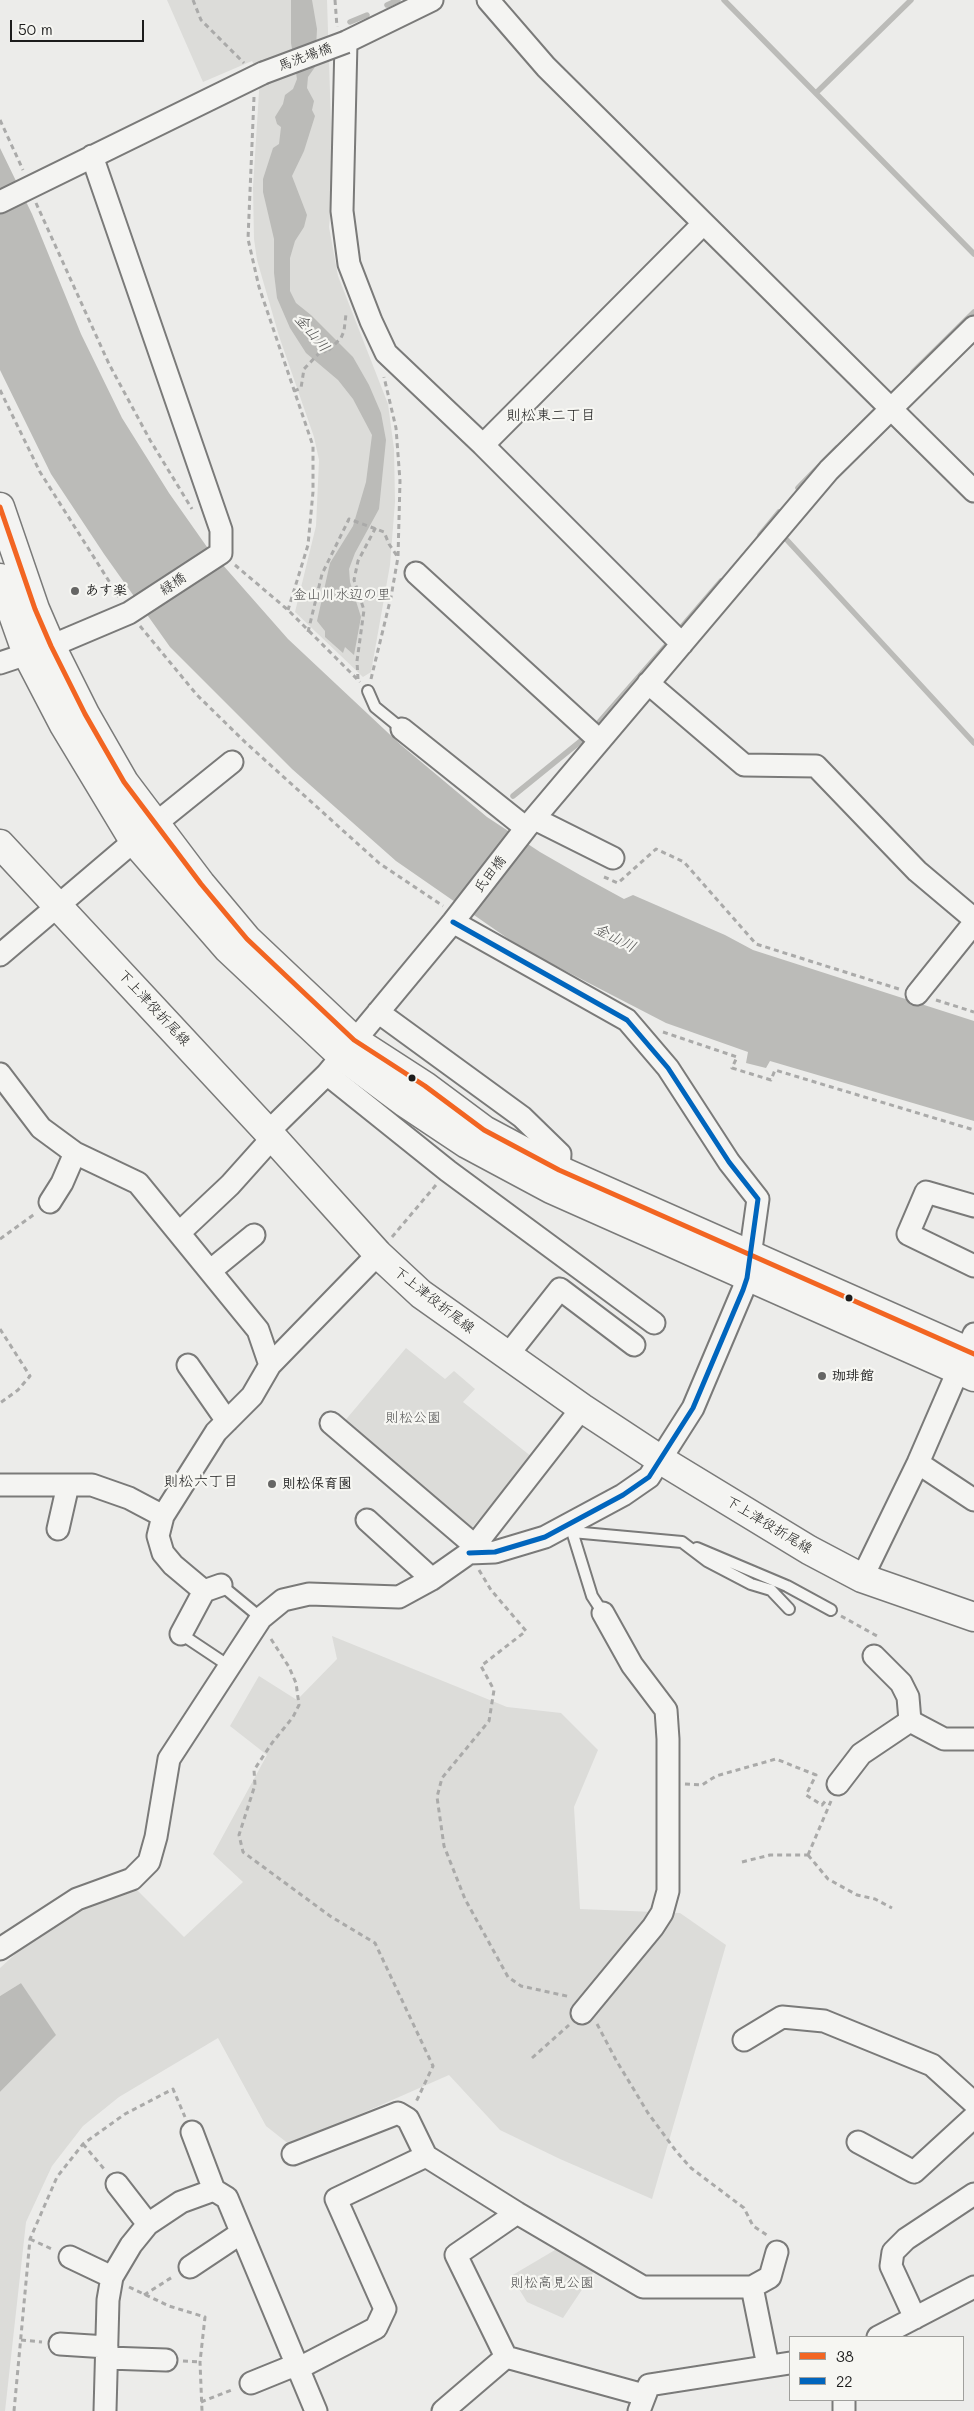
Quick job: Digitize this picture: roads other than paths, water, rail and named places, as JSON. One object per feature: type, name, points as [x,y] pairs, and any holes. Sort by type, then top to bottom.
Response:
[{"type":"street","name":"馬洗場橋","points":[[0,202],[259,74],[346,42],[432,0]]},
{"type":"street","points":[[488,0],[546,67],[974,491]]},
{"type":"street","points":[[346,42],[342,210],[349,264],[371,321],[386,353],[482,445],[682,644]]},
{"type":"street","name":"緑橋","points":[[0,663],[39,650],[129,613],[219,554],[222,530],[92,156]]},
{"type":"street","points":[[482,445],[703,224]]},
{"type":"street","name":"氏田橋","points":[[179,1233],[230,1186],[270,1134],[341,1057],[599,740],[829,470],[883,402],[974,327]]},
{"type":"street","points":[[0,507],[35,609],[39,650]]},
{"type":"street","points":[[416,573],[599,740]]},
{"type":"street","points":[[0,578],[39,650],[85,714],[124,782],[144,833],[201,884],[341,1057],[455,1176],[654,1323]]},
{"type":"street","points":[[648,683],[744,764],[816,766],[918,871],[974,921],[917,994]]},
{"type":"street","points":[[402,729],[528,826],[607,867]]},
{"type":"street","points":[[0,955],[144,833],[232,762]]},
{"type":"street","name":"下上津役折尾線","points":[[0,844],[270,1134],[385,1246],[421,1294],[582,1408],[661,1460],[809,1550],[862,1578],[974,1617]]},
{"type":"street","points":[[332,1423],[472,1549],[495,1552],[571,1528],[649,1477],[661,1460],[693,1408],[749,1266],[758,1199],[729,1162],[668,1068],[627,1020],[455,918]]},
{"type":"street","points":[[378,1012],[522,1117],[560,1154],[559,1170]]},
{"type":"street","points":[[341,1057],[404,1102],[479,1150],[551,1189],[749,1266],[969,1357],[862,1578]]},
{"type":"street","points":[[341,1057],[425,1086],[484,1130],[749,1266]]},
{"type":"street","points":[[0,1074],[41,1128],[75,1153],[138,1183],[258,1330],[270,1365]]},
{"type":"street","points":[[455,1176],[479,1150]]},
{"type":"street","points":[[50,1202],[75,1153]]},
{"type":"street","points":[[974,1206],[926,1192],[908,1234],[974,1266]]},
{"type":"street","points":[[210,1271],[254,1235]]},
{"type":"street","points":[[181,1634],[212,1588],[173,1565],[163,1553],[158,1536],[163,1516],[216,1432],[252,1396],[270,1365],[385,1246]]},
{"type":"street","points":[[507,1356],[560,1289],[634,1345]]},
{"type":"street","points":[[188,1365],[227,1421]]},
{"type":"street","points":[[0,1950],[77,1899],[132,1879],[149,1862],[156,1837],[169,1759],[261,1618],[283,1600],[309,1594],[399,1597],[432,1579],[472,1549],[582,1408]]},
{"type":"street","points":[[918,1463],[974,1500]]},
{"type":"street","points":[[0,1485],[92,1485],[129,1498],[163,1516]]},
{"type":"street","points":[[58,1530],[68,1485]]},
{"type":"street","points":[[367,1520],[432,1579]]},
{"type":"street","points":[[587,2007],[653,1928],[662,1913],[668,1891],[669,1782],[666,1710],[632,1665],[603,1613]]},
{"type":"street","points":[[874,1656],[901,1683],[908,1697],[910,1721]]},
{"type":"street","points":[[910,1721],[944,1739],[974,1739]]},
{"type":"street","points":[[838,1784],[860,1754],[910,1721]]},
{"type":"street","points":[[744,2040],[782,2017],[824,2021],[932,2065],[974,2104]]},
{"type":"street","points":[[293,2154],[398,2113],[408,2119],[426,2156],[517,2213],[642,2287],[752,2287],[770,2277],[778,2252]]},
{"type":"street","points":[[858,2142],[914,2172],[974,2118]]},
{"type":"street","points":[[192,2132],[214,2190],[227,2198],[316,2411]]},
{"type":"street","points":[[251,2383],[288,2368],[299,2368],[376,2328],[385,2309],[336,2199],[426,2156]]},
{"type":"street","points":[[117,2184],[148,2224]]},
{"type":"street","points":[[105,2411],[108,2300],[112,2277],[131,2245],[148,2224],[181,2202],[214,2190]]},
{"type":"street","points":[[914,2318],[891,2266],[893,2252],[906,2239],[974,2194]]},
{"type":"street","points":[[517,2213],[456,2255],[506,2357],[641,2403],[650,2385],[789,2363]]},
{"type":"street","points":[[190,2267],[241,2233]]},
{"type":"street","points":[[70,2257],[112,2277]]},
{"type":"street","points":[[752,2287],[768,2366]]},
{"type":"street","points":[[880,2336],[974,2287]]},
{"type":"street","points":[[60,2344],[108,2353],[166,2360]]},
{"type":"street","points":[[449,2410],[506,2357]]},
{"type":"lane","points":[[368,691],[375,707],[402,729]]},
{"type":"lane","points":[[603,1613],[592,1596],[571,1528],[682,1542],[787,1586],[831,1610]]},
{"type":"lane","points":[[682,1542],[707,1561],[751,1584],[771,1590],[789,1608]]},
{"type":"lane","points":[[212,1588],[261,1618]]},
{"type":"lane","points":[[181,1634],[229,1666]]},
{"type":"water","name":"金山川","points":[[291,0],[312,0],[317,29],[315,67],[308,77],[307,88],[314,101],[312,110],[315,116],[304,151],[292,176],[307,215],[304,227],[295,241],[290,258],[290,291],[296,303],[311,315],[353,357],[369,385],[381,413],[386,440],[379,509],[355,553],[349,569],[350,582],[361,617],[354,655],[345,647],[343,653],[325,637],[325,631],[317,621],[330,563],[353,526],[366,482],[372,435],[353,399],[338,380],[306,353],[290,328],[277,298],[274,273],[274,239],[263,192],[263,179],[273,148],[279,144],[281,127],[277,124],[275,117],[283,104],[285,95],[293,89],[297,79],[291,43]]},
{"type":"water","name":"金山川","points":[[0,148],[32,214],[81,334],[122,418],[169,493],[207,547],[288,639],[401,745],[487,817],[540,852],[580,875],[624,899],[633,895],[725,935],[753,950],[974,1021],[974,1121],[770,1061],[766,1068],[746,1063],[748,1052],[666,1023],[523,949],[396,861],[292,769],[170,647],[104,554],[51,474],[0,370]]},
{"type":"water","points":[[21,1983],[56,2035],[0,2092],[0,1996]]},
{"type":"waterway","points":[[387,5],[398,0]]},
{"type":"waterway","points":[[724,0],[974,254]]},
{"type":"waterway","points":[[816,93],[911,0]]},
{"type":"waterway","points":[[350,22],[367,15]]},
{"type":"waterway","points":[[913,372],[974,312]]},
{"type":"waterway","points":[[798,488],[837,448]]},
{"type":"waterway","points":[[760,535],[779,512]]},
{"type":"waterway","points":[[786,539],[974,743]]},
{"type":"waterway","points":[[679,630],[721,581]]},
{"type":"waterway","points":[[593,729],[671,640]]},
{"type":"waterway","points":[[513,796],[587,736]]},
{"type":"place","name":"あす楽","points":[[75,591]]},
{"type":"place","name":"珈琲館","points":[[822,1376]]},
{"type":"place","name":"則松保育園","points":[[272,1484]]},
{"type":"district","name":"則松東二丁目","points":[[551,415]]},
{"type":"district","name":"則松六丁目","points":[[201,1481]]},
{"type":"park label","name":"金山川水辺の里","points":[[342,595]]},
{"type":"park label","name":"則松公園","points":[[413,1418]]},
{"type":"park label","name":"則松高見公園","points":[[552,2283]]}]
